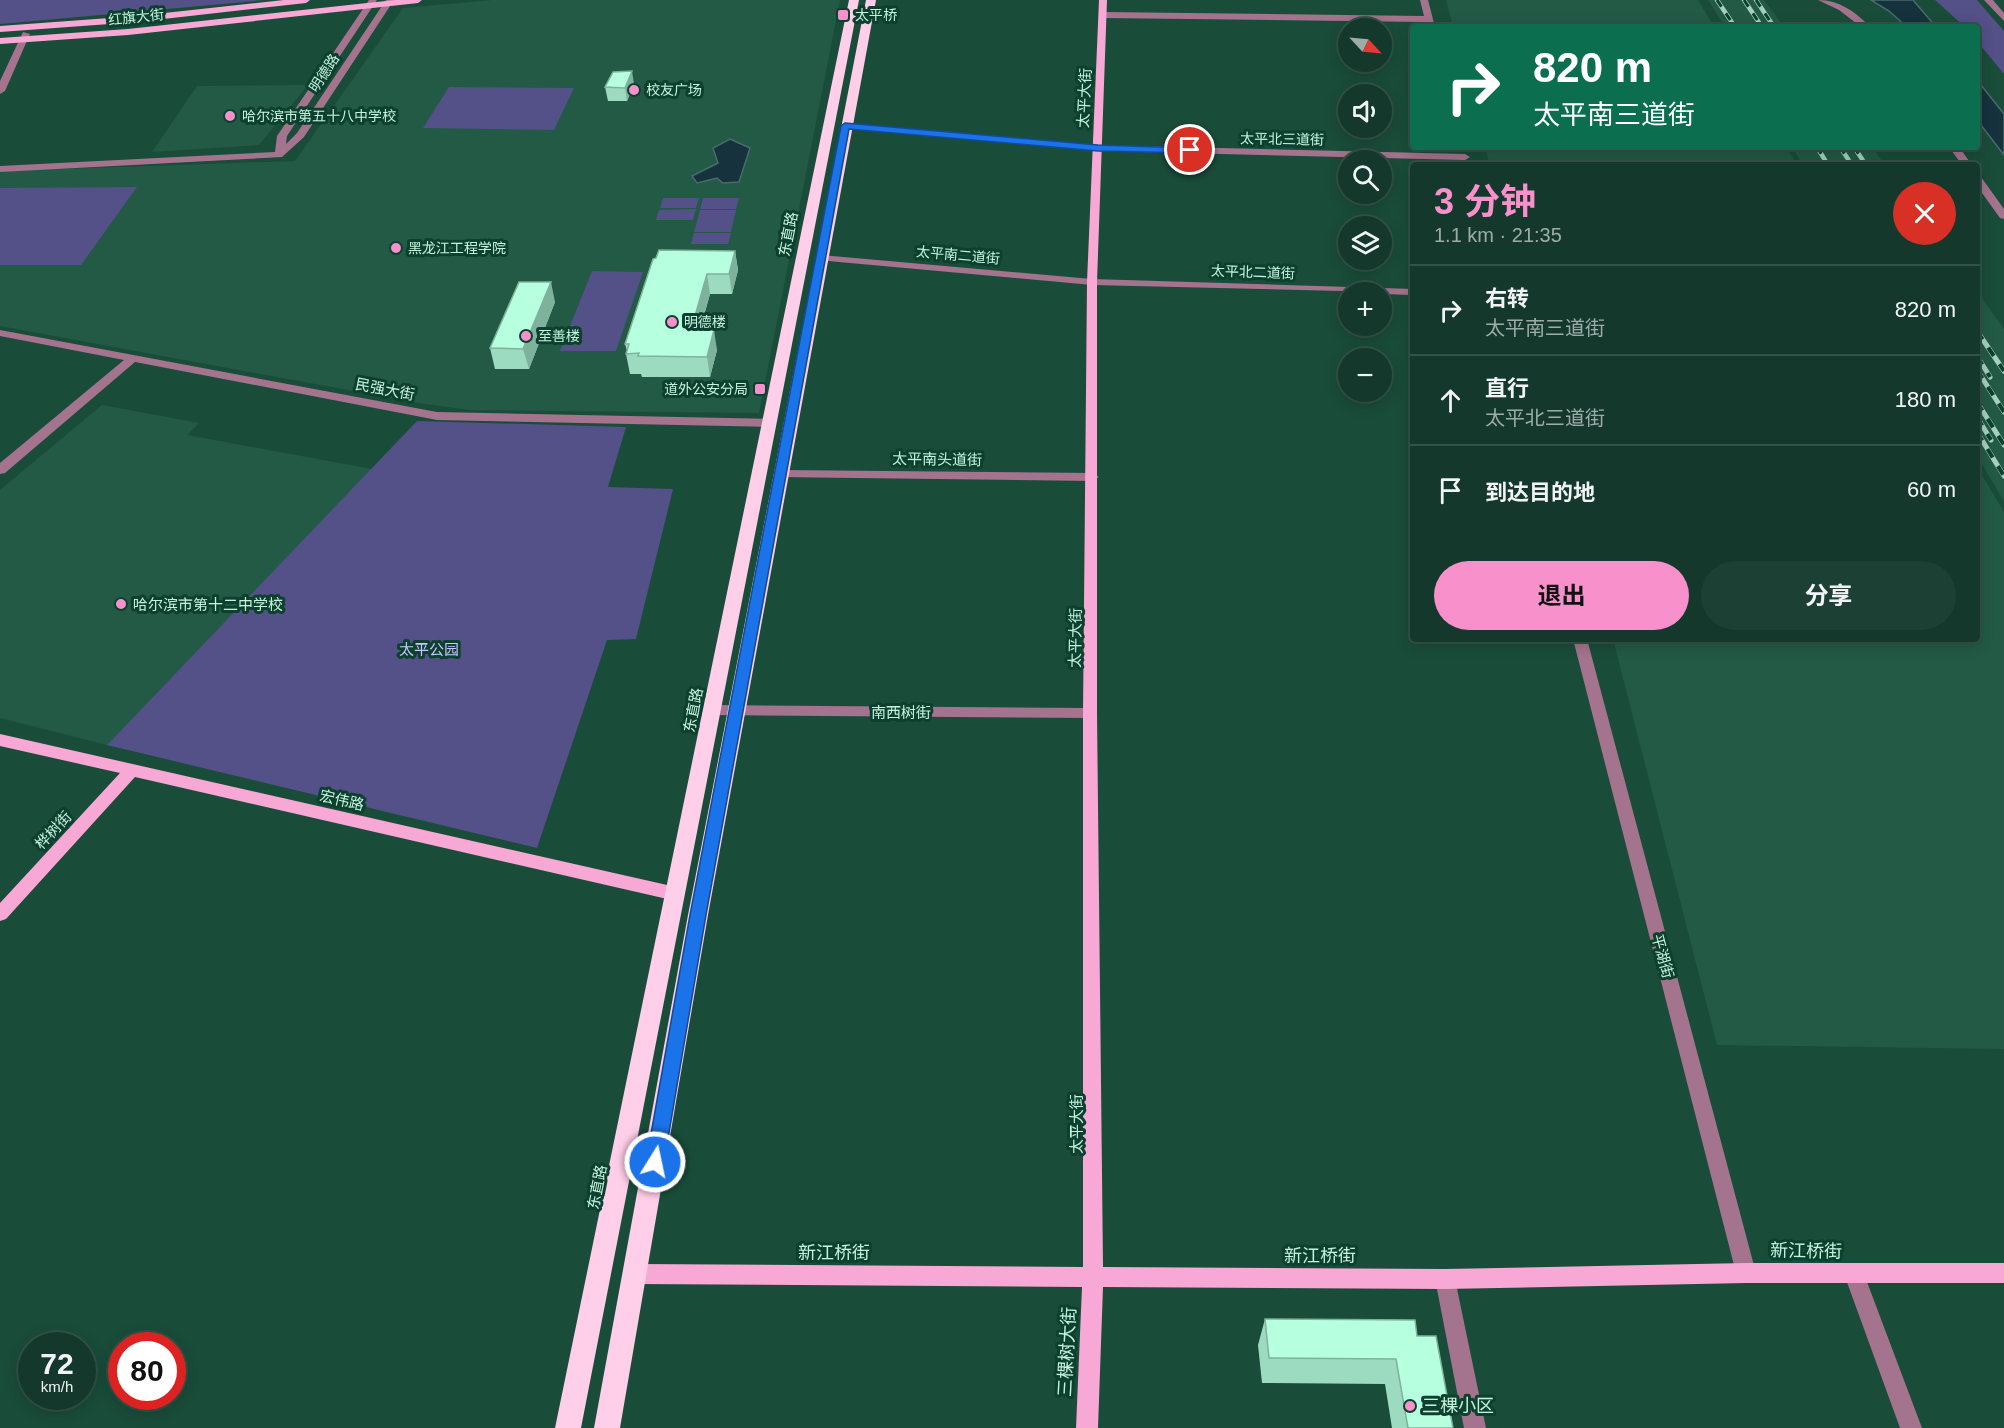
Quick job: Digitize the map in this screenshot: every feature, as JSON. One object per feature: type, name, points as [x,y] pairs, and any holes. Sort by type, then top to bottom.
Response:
[{"type":"highway","name":"东直路","points":[[568,1428],[854,0]]},
{"type":"highway","points":[[607,1428],[696,927],[845,126],[871,0]]},
{"type":"main road","name":"红旗大街","points":[[0,23],[48,21],[270,0]]},
{"type":"main road","name":"红旗大街","points":[[0,29],[126,20],[306,0]]},
{"type":"main road","name":"红旗大街","points":[[0,41],[25,37],[128,32],[371,2],[418,0]]},
{"type":"main road","name":"太平大街","points":[[1093,1277],[1090,713],[1093,477],[1092,282],[1103,7]]},
{"type":"main road","name":"红旗大街","points":[[0,35],[25,37]]},
{"type":"main road","name":"宏伟路","points":[[0,740],[676,894]]},
{"type":"main road","name":"桦树街","points":[[0,914],[132,770]]},
{"type":"main road","name":"新江桥街","points":[[636,1274],[1445,1279],[1746,1273],[2004,1273]]},
{"type":"main road","name":"三棵树大街","points":[[1087,1428],[1093,1277]]},
{"type":"street","points":[[1103,7],[1430,23],[1424,0]]},
{"type":"street","points":[[1822,0],[1842,9],[1862,24]]},
{"type":"street","points":[[1988,0],[2004,18]]},
{"type":"street","name":"明德路","points":[[279,155],[282,136],[371,2]]},
{"type":"street","name":"明德路","points":[[279,155],[301,135],[388,2]]},
{"type":"street","points":[[0,91],[25,37]]},
{"type":"street","name":"太平北三道街","points":[[845,126],[1098,148],[1465,156]]},
{"type":"street","points":[[0,169],[279,155]]},
{"type":"street","points":[[1980,183],[2004,216]]},
{"type":"street","name":"太平南二道街","points":[[821,258],[1092,282]]},
{"type":"street","name":"太平北二道街","points":[[1092,282],[1410,292]]},
{"type":"street","name":"民强大街","points":[[0,333],[437,416],[770,423]]},
{"type":"street","points":[[0,470],[133,358]]},
{"type":"street","name":"太平南头道街","points":[[781,474],[1093,477]]},
{"type":"street","name":"平湖街","points":[[1581,642],[1746,1273]]},
{"type":"street","name":"南西树街","points":[[712,710],[1090,713]]},
{"type":"street","points":[[1854,1274],[1911,1428]]},
{"type":"street","points":[[1445,1279],[1475,1428]]},
{"type":"shaded area","name":"黑龙江工程学院","points":[[492,0],[840,0],[759,413],[470,410],[418,403],[0,326],[0,171],[295,161],[403,8]]},
{"type":"shaded area","points":[[1446,0],[1698,0],[1712,24],[1452,24]]},
{"type":"shaded area","points":[[1708,0],[1764,0],[1782,24],[1723,24]]},
{"type":"shaded area","name":"哈尔滨市第五十八中学校","points":[[308,85],[259,145],[152,152],[197,86]]},
{"type":"shaded area","points":[[1486,150],[1788,150],[1795,162],[1489,162]]},
{"type":"shaded area","points":[[1794,150],[1874,150],[1883,162],[1801,162]]},
{"type":"shaded area","points":[[1980,295],[2004,329],[2004,501],[1980,461]]},
{"type":"shaded area","name":"哈尔滨市第十二中学校","points":[[102,405],[199,423],[187,435],[372,469],[107,745],[0,718],[0,490]]},
{"type":"shaded area","points":[[1980,472],[2004,512],[2004,1049],[1717,1045],[1614,642],[1980,642]]},
{"type":"green space","points":[[0,0],[266,0],[0,24]]},
{"type":"green space","points":[[1935,0],[1977,0],[2004,31],[2004,74],[1980,45],[1980,24],[1962,24]]},
{"type":"green space","points":[[449,87],[574,88],[554,130],[423,128]]},
{"type":"green space","points":[[137,187],[81,265],[0,265],[0,188]]},
{"type":"green space","points":[[663,198],[699,198],[696,208],[660,208]]},
{"type":"green space","points":[[703,198],[739,198],[736,209],[700,209]]},
{"type":"green space","points":[[696,209],[693,220],[656,220],[659,210]]},
{"type":"green space","points":[[700,210],[736,210],[731,232],[694,232]]},
{"type":"green space","points":[[694,233],[731,233],[728,244],[691,244]]},
{"type":"green space","points":[[592,271],[643,272],[616,351],[560,351]]},
{"type":"green space","name":"太平公园","points":[[417,421],[626,427],[608,487],[673,489],[636,639],[607,640],[537,848],[107,745]]},
{"type":"water","points":[[1871,0],[1913,0],[1933,24],[1904,24],[1889,11]]},
{"type":"water","points":[[1980,84],[2004,114],[2004,155],[1980,124]]},
{"type":"water","points":[[730,139],[750,148],[739,182],[723,183],[717,178],[697,183],[692,176],[718,163],[713,148]]},
{"type":"building","points":[[632,71],[625,88],[605,87],[613,72]]},
{"type":"building","name":"明德楼","points":[[659,250],[735,251],[729,274],[707,274],[691,330],[714,330],[707,357],[626,354],[629,344],[625,344],[653,259],[656,258]]},
{"type":"building","points":[[519,282],[551,282],[523,349],[490,348]]},
{"type":"building","points":[[1265,1319],[1415,1320],[1417,1336],[1436,1336],[1453,1428],[1408,1428],[1396,1359],[1269,1358]]},
{"type":"railway","points":[[1717,0],[1733,24]]},
{"type":"railway","points":[[1744,0],[1760,24]]},
{"type":"railway","points":[[1756,0],[1772,24]]},
{"type":"railway","points":[[1819,150],[1826,162]]},
{"type":"railway","points":[[1842,150],[1850,162]]},
{"type":"railway","points":[[1856,150],[1864,162]]},
{"type":"railway","points":[[1980,335],[2004,371]]},
{"type":"railway","points":[[1980,361],[1990,377]]},
{"type":"railway","points":[[1980,375],[2004,412]]},
{"type":"railway","points":[[1980,407],[2004,445]]},
{"type":"railway","points":[[1980,422],[1991,440]]},
{"type":"railway","points":[[1980,437],[2004,476]]},
{"type":"place","name":"太平桥","points":[[843,15]]},
{"type":"place","name":"校友广场","points":[[634,90]]},
{"type":"place","name":"哈尔滨市第五十八中学校","points":[[230,116]]},
{"type":"place","name":"黑龙江工程学院","points":[[396,248]]},
{"type":"place","name":"明德楼","points":[[672,322]]},
{"type":"place","name":"至善楼","points":[[526,336]]},
{"type":"place","name":"道外公安分局","points":[[760,389]]},
{"type":"place","name":"哈尔滨市第十二中学校","points":[[121,604]]},
{"type":"place","name":"三棵小区","points":[[1410,1406]]},
{"type":"route","points":[[655,1162],[698,915],[845,126],[1098,148],[1190,150]]}]
